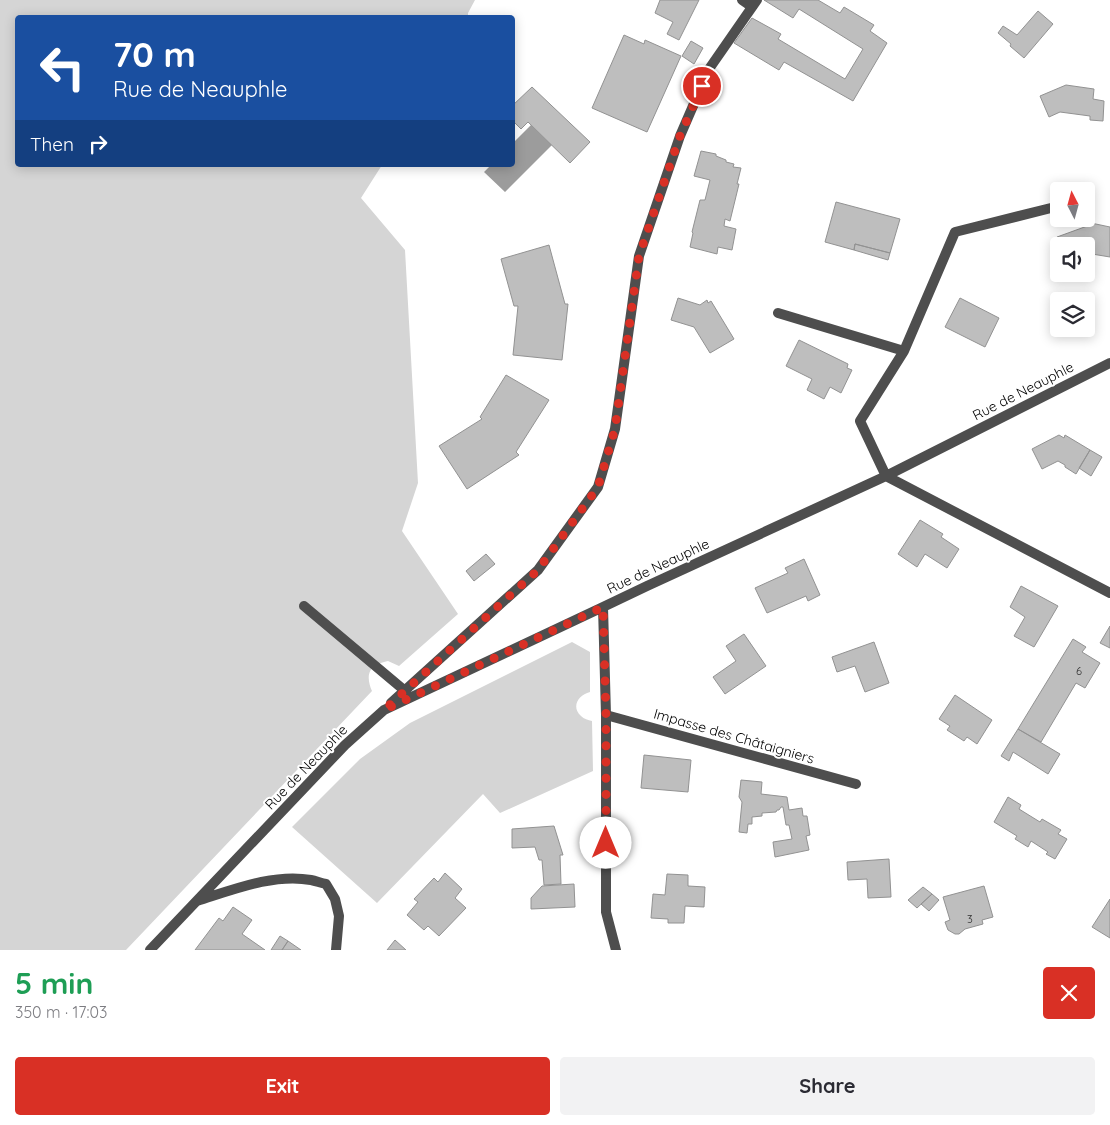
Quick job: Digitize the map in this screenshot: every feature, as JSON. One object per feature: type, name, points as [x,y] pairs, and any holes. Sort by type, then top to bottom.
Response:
[{"type":"street","points":[[384,710],[538,570],[598,487],[615,429],[639,256],[680,136],[710,69],[754,3],[742,0]]},
{"type":"street","points":[[1050,208],[955,232],[904,351],[860,420],[886,476],[1110,593]]},
{"type":"street","points":[[778,313],[904,351]]},
{"type":"street","name":"Rue de Neauphle","points":[[150,950],[345,745],[384,710],[886,476],[1110,363]]},
{"type":"street","points":[[304,606],[404,690]]},
{"type":"street","points":[[603,607],[606,715],[606,912],[616,950]]},
{"type":"street","name":"Impasse des Châtaigniers","points":[[606,715],[856,784]]},
{"type":"street","points":[[196,901],[262,882],[288,879],[310,880],[326,884],[335,899],[339,916],[336,950]]},
{"type":"shaded area","points":[[0,0],[475,0],[468,15],[15,15],[15,167],[381,167],[361,198],[405,250],[418,483],[402,531],[458,614],[399,666],[388,661],[373,667],[369,673],[372,691],[126,950],[0,950]]},
{"type":"shaded area","points":[[531,125],[552,145],[505,192],[484,172],[489,167],[515,167],[515,141]]},
{"type":"shaded area","points":[[572,642],[590,652],[590,692],[579,699],[576,709],[585,719],[592,721],[593,771],[500,813],[483,794],[377,903],[292,827],[360,759],[410,723]]},
{"type":"building","points":[[660,0],[699,0],[679,40],[667,34],[673,22],[655,13]]},
{"type":"building","points":[[764,0],[818,0],[840,13],[844,7],[874,25],[870,31],[887,43],[853,101],[784,62],[779,70],[734,43],[752,18],[781,34],[778,39],[845,79],[863,49],[799,9],[793,18]]},
{"type":"building","points":[[1038,11],[1053,24],[1024,58],[998,33],[1003,26],[1017,35]]},
{"type":"building","points":[[624,35],[644,44],[645,40],[681,56],[647,132],[592,108]]},
{"type":"building","points":[[691,41],[703,48],[694,64],[682,56]]},
{"type":"building","points":[[1066,85],[1094,89],[1093,99],[1104,101],[1103,121],[1090,120],[1090,116],[1060,112],[1049,117],[1040,96]]},
{"type":"building","points":[[532,87],[590,142],[570,163],[528,122],[521,129],[515,123],[515,103]]},
{"type":"building","points":[[701,151],[716,154],[716,156],[726,160],[726,162],[734,164],[733,167],[741,168],[730,221],[725,219],[724,226],[736,229],[732,250],[718,247],[717,254],[690,247],[700,200],[705,200],[710,180],[694,176]]},
{"type":"building","points":[[836,202],[900,219],[890,253],[855,244],[854,250],[825,242]]},
{"type":"building","points":[[1095,224],[1110,227],[1110,257],[1095,254],[1095,237],[1057,237],[1082,228],[1095,228]]},
{"type":"building","points":[[855,244],[890,253],[888,260],[854,250]]},
{"type":"building","points":[[549,245],[565,304],[568,304],[562,360],[513,355],[518,306],[514,306],[501,259]]},
{"type":"building","points":[[678,298],[700,305],[707,300],[708,303],[711,301],[734,339],[710,353],[694,327],[671,320]]},
{"type":"building","points":[[960,298],[999,318],[985,347],[945,327]]},
{"type":"building","points":[[799,340],[848,364],[847,368],[852,370],[841,393],[830,387],[824,399],[807,390],[812,379],[786,366]]},
{"type":"building","points":[[506,375],[549,400],[516,452],[519,455],[467,489],[439,446],[482,419],[480,417]]},
{"type":"building","points":[[1059,435],[1064,438],[1065,435],[1090,450],[1076,474],[1058,461],[1042,469],[1032,449]]},
{"type":"building","points":[[1090,450],[1102,457],[1091,476],[1079,468]]},
{"type":"building","points":[[920,520],[943,534],[941,537],[959,549],[947,568],[925,554],[917,567],[898,554]]},
{"type":"building","points":[[486,554],[495,564],[474,581],[466,571]]},
{"type":"building","points":[[804,559],[820,595],[808,601],[806,596],[767,613],[755,588],[788,573],[785,568]]},
{"type":"building","points":[[1021,586],[1058,606],[1034,647],[1014,636],[1025,617],[1010,607]]},
{"type":"building","points":[[1110,626],[1110,648],[1100,643]]},
{"type":"building","points":[[744,634],[766,666],[725,694],[713,677],[736,661],[726,646]]},
{"type":"building","points":[[1073,639],[1086,647],[1082,652],[1100,663],[1085,688],[1076,683],[1041,742],[1018,729]]},
{"type":"building","points":[[874,642],[889,683],[865,692],[855,666],[837,672],[832,657]]},
{"type":"building","points":[[955,695],[992,720],[977,744],[967,737],[964,741],[947,730],[950,726],[939,719]]},
{"type":"building","points":[[1018,729],[1060,754],[1048,774],[1013,752],[1009,761],[1001,756]]},
{"type":"building","points":[[644,755],[691,760],[688,792],[641,788]]},
{"type":"building","points":[[741,780],[762,782],[761,794],[787,797],[789,810],[802,808],[803,816],[807,816],[810,835],[806,836],[809,850],[775,857],[773,842],[792,839],[789,825],[786,825],[783,807],[776,812],[762,813],[762,816],[752,817],[752,824],[748,824],[747,833],[739,832],[742,802],[739,797]]},
{"type":"building","points":[[1008,797],[1021,805],[1019,809],[1040,822],[1042,819],[1061,830],[1058,834],[1067,839],[1055,859],[1031,841],[1028,847],[1015,839],[1017,836],[994,822]]},
{"type":"building","points":[[554,826],[563,855],[560,855],[561,884],[544,885],[542,860],[539,860],[535,847],[512,848],[512,829]]},
{"type":"building","points":[[889,859],[891,897],[868,898],[867,879],[848,880],[847,862]]},
{"type":"building","points":[[445,873],[462,889],[455,898],[466,908],[439,936],[428,926],[424,930],[407,915],[418,902],[414,899],[434,878],[438,882]]},
{"type":"building","points":[[667,874],[688,875],[688,886],[705,887],[704,907],[685,906],[684,923],[668,923],[668,919],[651,918],[653,894],[665,895]]},
{"type":"building","points":[[574,884],[575,907],[531,909],[531,898],[542,886]]},
{"type":"building","points":[[984,886],[993,917],[982,920],[983,924],[965,929],[959,934],[948,930],[945,922],[950,920],[943,897]]},
{"type":"building","points":[[923,887],[932,894],[917,908],[908,900]]},
{"type":"building","points":[[932,894],[939,900],[929,911],[921,904]]},
{"type":"building","points":[[1110,899],[1110,938],[1092,927]]},
{"type":"building","points":[[233,907],[252,920],[242,934],[265,950],[195,950],[219,918],[223,921]]},
{"type":"building","points":[[280,936],[288,941],[282,950],[271,950]]},
{"type":"building","points":[[395,940],[406,950],[387,950]]},
{"type":"building","points":[[288,941],[301,950],[282,950]]},
{"type":"route","points":[[606,843],[606,715],[603,607],[384,710],[538,570],[598,487],[615,429],[639,256],[680,136],[702,86]]}]
